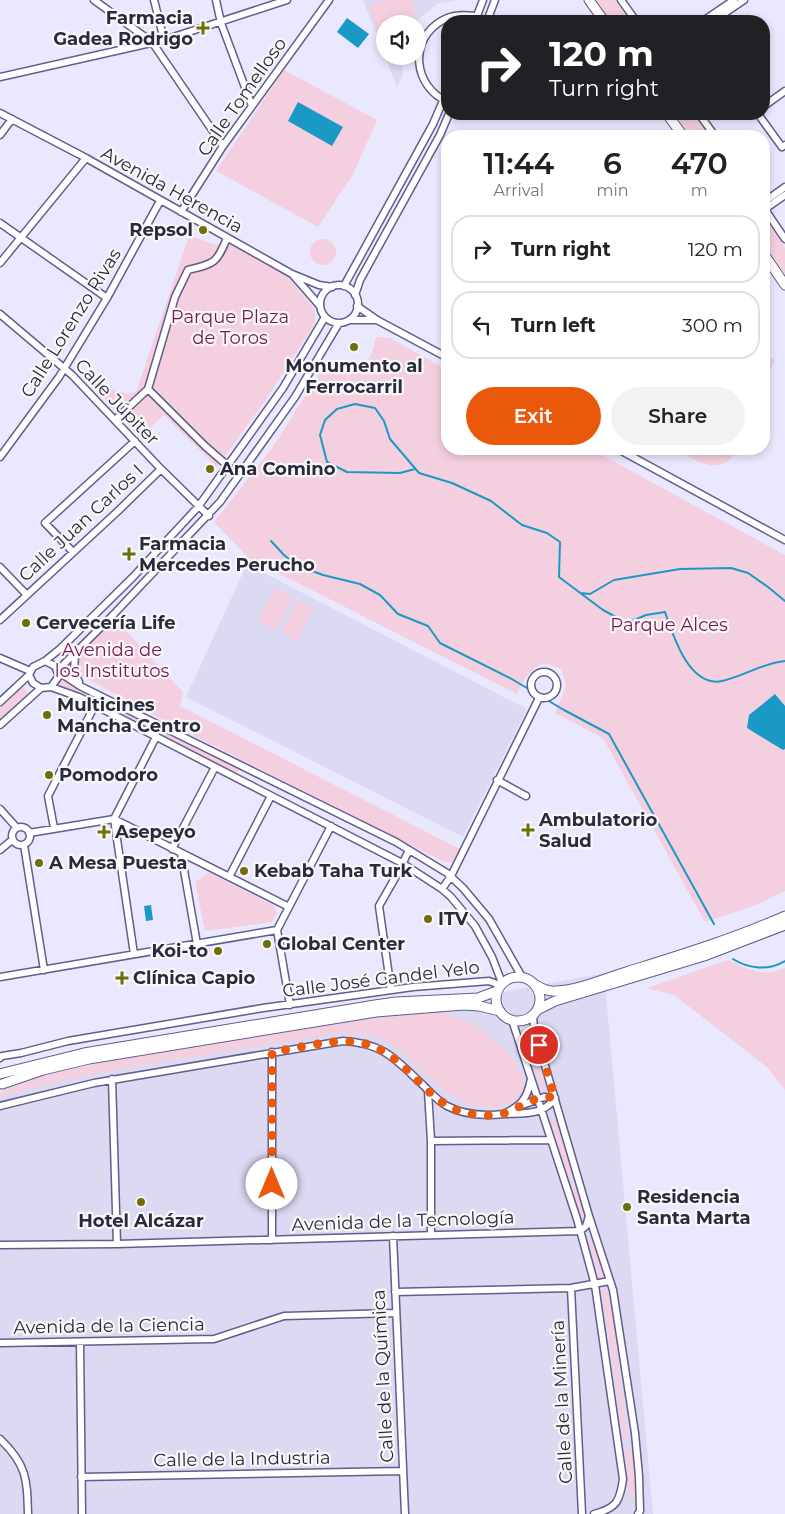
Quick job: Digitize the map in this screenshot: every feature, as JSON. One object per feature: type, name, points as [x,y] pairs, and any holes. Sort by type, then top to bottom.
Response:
[{"type":"street","points":[[94,0],[152,42],[223,146]]},
{"type":"street","points":[[154,0],[164,40]]},
{"type":"street","points":[[216,0],[221,23],[252,106]]},
{"type":"street","points":[[0,76],[164,40],[287,0]]},
{"type":"street","name":"Calle Tomelloso","points":[[181,212],[223,146],[329,0]]},
{"type":"street","points":[[477,15],[483,0]]},
{"type":"street","points":[[489,15],[495,0]]},
{"type":"street","points":[[589,0],[600,15]]},
{"type":"street","points":[[621,0],[632,15]]},
{"type":"street","points":[[712,15],[734,0]]},
{"type":"street","points":[[722,15],[744,0]]},
{"type":"street","points":[[441,21],[432,27],[423,39],[418,52],[418,67],[423,81],[432,92],[441,98]]},
{"type":"street","points":[[770,102],[785,91]]},
{"type":"street","points":[[355,295],[344,286],[441,109]]},
{"type":"street","name":"Avenida Herencia","points":[[0,113],[86,158],[292,274],[319,285],[344,286]]},
{"type":"street","points":[[0,135],[12,119]]},
{"type":"street","points":[[763,120],[783,146]]},
{"type":"street","points":[[349,320],[357,306],[355,295],[360,280],[441,133]]},
{"type":"street","points":[[0,263],[86,158]]},
{"type":"street","points":[[770,198],[785,187]]},
{"type":"street","points":[[770,204],[785,195]]},
{"type":"street","name":"Calle Lorenzo Rivas","points":[[0,457],[64,369],[107,298],[160,201]]},
{"type":"street","points":[[770,217],[785,239]]},
{"type":"street","points":[[0,223],[107,298]]},
{"type":"street","points":[[115,420],[148,389],[175,297],[183,278],[188,270],[212,264],[221,254],[227,238]]},
{"type":"street","points":[[770,263],[785,285]]},
{"type":"street","points":[[292,274],[320,306],[325,317],[329,320],[340,323],[349,320],[377,320]]},
{"type":"street","points":[[320,306],[323,294],[332,287]]},
{"type":"street","points":[[357,306],[377,320],[441,354]]},
{"type":"street","name":"Calle Júpiter","points":[[0,314],[64,369],[160,469],[209,516]]},
{"type":"street","points":[[0,702],[36,664],[61,648],[133,577],[198,507],[283,388],[325,317]]},
{"type":"street","points":[[51,687],[58,679],[58,671],[209,516],[295,397],[340,323]]},
{"type":"street","points":[[148,389],[205,446],[228,466]]},
{"type":"street","points":[[73,552],[45,523],[135,441]]},
{"type":"street","points":[[629,455],[785,540]]},
{"type":"street","name":"Calle Juan Carlos I","points":[[0,620],[118,511],[160,469]]},
{"type":"street","points":[[0,567],[27,595]]},
{"type":"street","points":[[75,654],[74,672],[80,686]]},
{"type":"street","points":[[0,658],[29,673],[33,683],[41,688]]},
{"type":"street","points":[[45,660],[51,662],[58,671],[80,686],[409,850],[451,876],[489,919],[522,977],[546,990],[555,991],[578,987],[750,931],[785,916]]},
{"type":"street","points":[[545,672],[554,675],[558,684],[556,693],[548,698],[539,698],[532,691],[531,682],[536,674],[545,672]]},
{"type":"street","points":[[0,725],[41,688],[51,687],[63,690],[402,863],[442,889],[451,897],[474,926],[492,957],[500,987],[497,1005],[505,1017],[512,1020],[527,1019],[535,1012],[555,1001],[704,956],[785,925]]},
{"type":"street","points":[[442,889],[451,876],[539,698]]},
{"type":"street","points":[[54,828],[48,796],[95,705]]},
{"type":"street","points":[[134,954],[114,819],[156,736]]},
{"type":"street","points":[[235,777],[242,766]]},
{"type":"street","points":[[172,848],[214,767]]},
{"type":"street","points":[[497,780],[526,796]]},
{"type":"street","points":[[230,877],[271,796]]},
{"type":"street","points":[[0,809],[17,828]]},
{"type":"street","points":[[29,833],[114,819],[289,907]]},
{"type":"street","points":[[290,1005],[277,930],[331,826]]},
{"type":"street","points":[[17,828],[24,828],[29,833],[29,840],[24,845],[18,845],[12,840],[12,833],[17,828]]},
{"type":"street","points":[[0,850],[12,840]]},
{"type":"street","points":[[24,845],[44,970]]},
{"type":"street","points":[[390,990],[379,906],[409,850]]},
{"type":"street","points":[[181,853],[197,944]]},
{"type":"street","points":[[0,977],[277,930]]},
{"type":"street","points":[[0,1080],[84,1053],[146,1041],[375,1005],[406,1001],[471,998],[500,987],[511,978],[522,977]]},
{"type":"street","name":"Calle José Candel Yelo","points":[[0,1058],[68,1041],[196,1019],[390,990],[489,981],[500,987]]},
{"type":"street","points":[[534,984],[540,997],[535,1012],[534,1028],[612,1290],[635,1433],[639,1476],[639,1513]]},
{"type":"street","points":[[0,1080],[89,1059],[376,1012],[464,1006],[479,1006],[500,1011]]},
{"type":"street","points":[[512,1020],[580,1231],[595,1285],[623,1479],[620,1498],[611,1508],[594,1514]]},
{"type":"street","points":[[0,1106],[112,1080],[343,1041],[367,1044],[393,1056],[438,1100],[448,1107],[470,1113],[492,1115],[542,1111],[555,1098]]},
{"type":"street","points":[[272,1052],[272,1240]]},
{"type":"street","points":[[517,1107],[524,1100],[529,1090],[531,1078]]},
{"type":"street","points":[[112,1080],[117,1244]]},
{"type":"street","points":[[428,1090],[431,1141],[431,1235]]},
{"type":"street","points":[[504,1114],[538,1099],[548,1096],[555,1098]]},
{"type":"street","points":[[431,1141],[551,1140]]},
{"type":"street","points":[[580,1231],[586,1226],[589,1216]]},
{"type":"street","name":"Avenida de la Tecnología","points":[[0,1245],[117,1244],[580,1231]]},
{"type":"street","name":"Calle de la Química","points":[[392,1236],[405,1514]]},
{"type":"street","points":[[395,1292],[571,1288],[610,1281]]},
{"type":"street","name":"Calle de la Minería","points":[[571,1288],[582,1514]]},
{"type":"street","name":"Avenida de la Ciencia","points":[[0,1343],[214,1339],[284,1316],[395,1313]]},
{"type":"street","points":[[80,1342],[82,1514]]},
{"type":"street","points":[[0,1439],[12,1452],[24,1471],[27,1480],[28,1514]]},
{"type":"street","name":"Calle de la Industria","points":[[81,1478],[403,1471]]},
{"type":"shaded area","points":[[363,0],[459,0],[437,4],[424,15],[376,15],[376,33]]},
{"type":"shaded area","points":[[388,65],[402,65],[403,75],[397,87]]},
{"type":"shaded area","points":[[247,564],[527,709],[463,837],[186,697]]},
{"type":"shaded area","points":[[604,973],[653,1514],[0,1514],[0,1097],[64,1076]]},
{"type":"green space","points":[[387,0],[412,0],[417,14],[376,15],[376,28],[369,6]]},
{"type":"green space","points":[[596,0],[616,0],[626,15],[606,15]]},
{"type":"green space","points":[[284,70],[377,120],[353,174],[318,227],[216,171]]},
{"type":"green space","points":[[678,120],[697,120],[705,130],[686,130]]},
{"type":"green space","points":[[770,226],[785,248],[785,274],[770,252]]},
{"type":"green space","name":"Parque Plaza de Toros","points":[[189,236],[217,245],[223,240],[288,276],[315,310],[315,324],[263,404],[217,467],[164,415],[140,437],[90,383],[129,394],[136,392]]},
{"type":"green space","points":[[323,239],[332,243],[336,252],[332,261],[323,265],[314,261],[310,252],[314,243]]},
{"type":"green space","name":"Parque Alces","points":[[376,337],[390,338],[441,367],[441,455],[602,455],[785,555],[785,891],[756,905],[705,922],[603,738],[555,713],[566,687],[562,669],[544,663],[527,676],[517,694],[250,559],[214,522],[272,448],[325,365],[360,366],[365,364],[373,349]]},
{"type":"green space","points":[[770,357],[775,360],[770,370]]},
{"type":"green space","points":[[687,455],[733,455],[724,463],[716,465],[700,462]]},
{"type":"green space","points":[[275,588],[293,598],[276,631],[258,621]]},
{"type":"green space","points":[[297,600],[314,608],[297,641],[281,633]]},
{"type":"green space","name":"Avenida de los Institutos","points":[[112,616],[183,692],[180,706],[460,849],[452,862],[444,862],[163,720],[74,672],[75,655]]},
{"type":"green space","points":[[59,676],[242,766],[235,777],[79,697],[51,687]]},
{"type":"green space","points":[[23,687],[28,694],[0,720],[0,708]]},
{"type":"green space","points":[[209,872],[274,906],[277,912],[272,922],[205,931],[195,882]]},
{"type":"green space","points":[[728,960],[762,972],[785,968],[785,1090],[767,1067],[674,995],[647,988]]},
{"type":"green space","points":[[440,1013],[469,1022],[498,1043],[517,1066],[523,1078],[524,1089],[518,1098],[504,1105],[484,1107],[467,1103],[451,1095],[436,1084],[393,1046],[372,1036],[352,1033],[325,1035],[121,1069],[0,1097],[0,1093],[11,1084],[52,1072],[342,1023],[411,1014]]},
{"type":"green space","points":[[529,1032],[545,1089],[541,1090],[524,1033]]},
{"type":"green space","points":[[555,1117],[572,1175],[568,1179],[551,1119]]},
{"type":"green space","points":[[575,1185],[585,1215],[581,1220],[571,1186]]},
{"type":"green space","points":[[593,1240],[604,1277],[599,1279],[588,1241]]},
{"type":"green space","points":[[606,1287],[612,1314],[628,1437],[623,1439],[602,1290]]},
{"type":"green space","points":[[630,1445],[633,1459],[635,1492],[633,1505],[628,1488],[626,1446]]},
{"type":"water","points":[[347,18],[369,34],[358,48],[337,32]]},
{"type":"water","points":[[298,102],[343,127],[332,146],[288,121]]},
{"type":"water","points":[[775,694],[785,706],[785,749],[783,750],[747,728],[749,715]]},
{"type":"water","points":[[151,905],[153,920],[146,921],[144,906]]},
{"type":"waterway","points":[[415,469],[400,473],[347,472],[327,462],[320,435],[325,420],[337,409],[355,404],[375,408],[384,421],[390,439],[419,473],[452,483],[491,501],[522,525],[547,533],[560,542],[559,577],[603,610],[627,623],[646,615],[665,612],[684,658],[700,676],[710,681],[722,681],[769,664],[785,661]]},
{"type":"waterway","points":[[271,541],[296,565],[323,575],[360,584],[380,595],[398,614],[428,626],[440,643],[510,678],[609,734],[714,924]]},
{"type":"waterway","points":[[580,593],[590,594],[614,580],[680,569],[731,568],[748,573],[785,601]]},
{"type":"waterway","points":[[733,959],[745,965],[759,968],[785,961]]},
{"type":"place","name":"Farmacia Gadea Rodrigo","points":[[203,28]]},
{"type":"place","name":"Repsol","points":[[203,230]]},
{"type":"place","name":"Monumento al Ferrocarril","points":[[354,347]]},
{"type":"place","name":"Ana Comino","points":[[210,469]]},
{"type":"place","name":"Farmacia Mercedes Perucho","points":[[129,554]]},
{"type":"place","name":"Cervecería Life","points":[[26,623]]},
{"type":"place","name":"Multicines Mancha Centro","points":[[47,715]]},
{"type":"place","name":"Pomodoro","points":[[49,775]]},
{"type":"place","name":"Ambulatorio Salud","points":[[528,830]]},
{"type":"place","name":"Asepeyo","points":[[104,832]]},
{"type":"place","name":"A Mesa Puesta","points":[[39,863]]},
{"type":"place","name":"Kebab Taha Turk","points":[[244,871]]},
{"type":"place","name":"ITV","points":[[428,919]]},
{"type":"place","name":"Global Center","points":[[267,944]]},
{"type":"place","name":"Koi-to","points":[[218,951]]},
{"type":"place","name":"Clínica Capio","points":[[122,978]]},
{"type":"place","name":"Hotel Alcázar","points":[[141,1202]]},
{"type":"place","name":"Residencia Santa Marta","points":[[627,1207]]},
{"type":"route","points":[[272,1184],[272,1052],[343,1041],[367,1044],[393,1056],[438,1100],[448,1107],[470,1113],[492,1115],[504,1114],[544,1097],[555,1098],[539,1045]]}]
